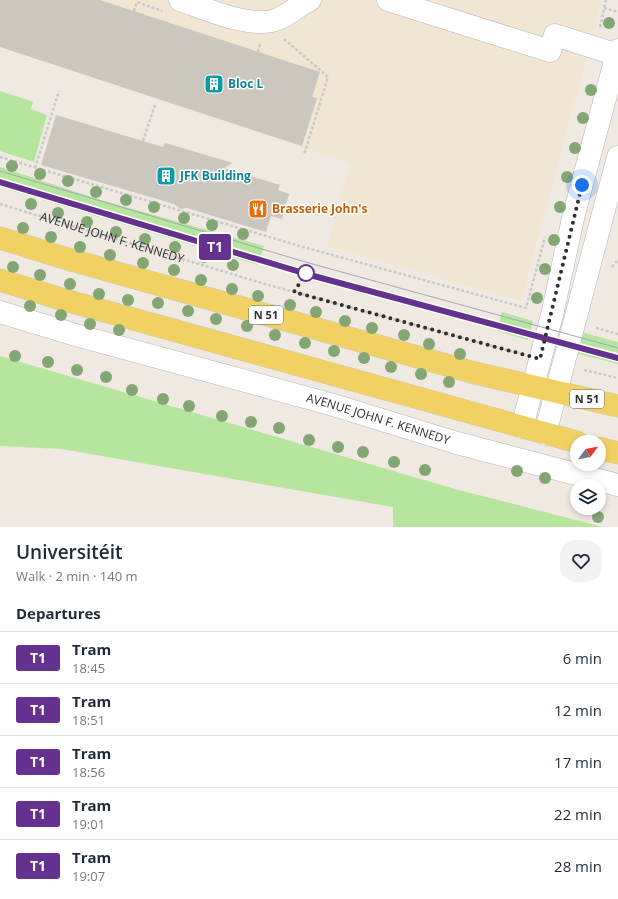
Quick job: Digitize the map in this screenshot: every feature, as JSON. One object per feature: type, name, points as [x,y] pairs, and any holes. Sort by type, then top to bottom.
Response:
[{"type":"main road","name":"N 51","points":[[0,238],[70,260],[400,353],[474,373],[618,406]]},
{"type":"main road","points":[[0,280],[84,305],[570,440]]},
{"type":"main road","points":[[606,450],[618,453]]},
{"type":"street","points":[[180,0],[250,22],[264,23],[279,19],[310,0]]},
{"type":"street","points":[[388,0],[550,51],[555,35],[618,54],[574,214],[540,359],[522,427]]},
{"type":"street","points":[[546,434],[618,157]]},
{"type":"street","name":"AVENUE JOHN F. KENNEDY","points":[[0,312],[79,336],[330,404],[457,443],[618,485]]},
{"type":"path","points":[[604,8],[618,12]]},
{"type":"path","points":[[264,23],[328,77],[304,155]]},
{"type":"path","points":[[35,168],[59,91]]},
{"type":"path","points":[[143,141],[155,105]]},
{"type":"path","points":[[0,157],[303,246],[526,308]]},
{"type":"path","name":"AVENUE JOHN F. KENNEDY","points":[[0,204],[265,284],[540,359]]},
{"type":"path","points":[[612,267],[618,260]]},
{"type":"path","points":[[594,328],[618,334]]},
{"type":"path","points":[[563,365],[618,378]]},
{"type":"shaded area","points":[[0,0],[602,0],[521,301],[327,246],[350,163],[0,47]]},
{"type":"green space","points":[[0,91],[33,102],[31,109],[47,115],[34,162],[0,151]]},
{"type":"green space","points":[[0,167],[101,200],[264,246],[258,265],[0,187]]},
{"type":"green space","points":[[502,312],[533,321],[528,340],[497,331]]},
{"type":"green space","points":[[581,332],[618,342],[618,364],[575,353]]},
{"type":"green space","points":[[0,356],[455,489],[603,527],[393,527],[393,507],[62,449],[0,446]]},
{"type":"building","name":"Bloc L","points":[[0,0],[100,0],[320,72],[312,97],[317,98],[302,146],[0,47]]},
{"type":"building","name":"JFK Building","points":[[56,115],[163,147],[165,143],[233,163],[224,168],[280,185],[278,190],[289,194],[282,219],[271,216],[266,232],[187,208],[181,209],[174,204],[41,165]]},
{"type":"tram line","points":[[0,171],[309,263],[618,348]]},
{"type":"tram line","points":[[0,182],[310,275],[618,358]]},
{"type":"tram line","name":"T1","points":[[0,182],[310,275],[618,358]]},
{"type":"place","name":"Bloc L","points":[[214,84]]},
{"type":"place","name":"JFK Building","points":[[166,176]]},
{"type":"place","name":"Brasserie John's","points":[[258,209]]},
{"type":"route","points":[[306,273],[294,292],[540,359],[552,315],[574,214],[582,185]]}]
